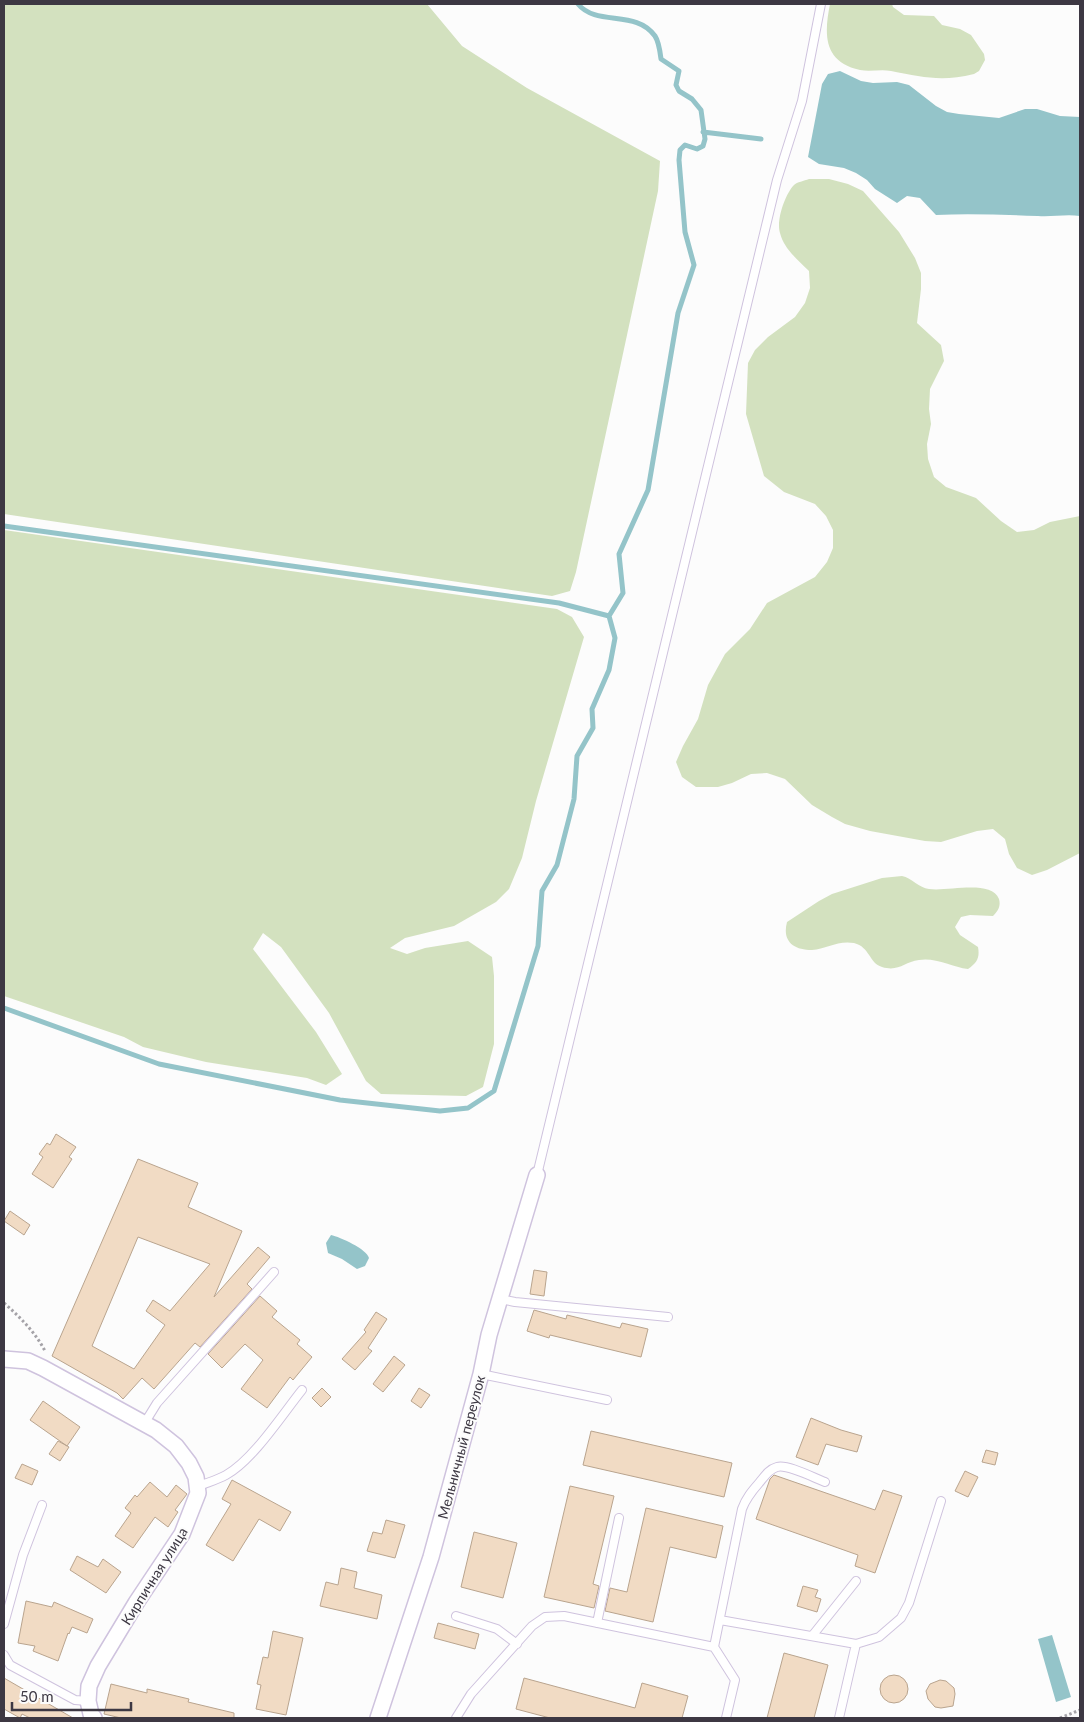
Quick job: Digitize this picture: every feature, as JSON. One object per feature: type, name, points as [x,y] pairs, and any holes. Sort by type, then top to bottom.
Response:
[{"type":"street","name":"Мельничный переулок","points":[[378,1718],[431,1557],[481,1374],[489,1335],[536,1175]]},
{"type":"street","name":"Кирпичная улица","points":[[4,1359],[28,1361],[156,1430],[176,1446],[189,1463],[196,1477],[198,1493],[182,1534],[136,1603],[98,1666],[89,1686],[88,1701]]},
{"type":"street","points":[[88,1701],[94,1718]]},
{"type":"lane","points":[[536,1175],[777,180],[802,101],[821,4]]},
{"type":"lane","points":[[144,1424],[157,1403],[274,1272]]},
{"type":"lane","points":[[500,1298],[516,1302],[668,1317]]},
{"type":"lane","points":[[481,1374],[607,1400]]},
{"type":"lane","points":[[197,1487],[226,1476],[250,1456],[302,1390]]},
{"type":"lane","points":[[726,1718],[735,1680],[714,1647],[745,1501],[769,1472],[776,1467],[785,1467],[825,1482]]},
{"type":"lane","points":[[720,1620],[856,1644],[879,1637],[901,1618],[915,1587],[941,1501]]},
{"type":"lane","points":[[4,1624],[23,1555],[42,1504]]},
{"type":"lane","points":[[597,1623],[619,1518]]},
{"type":"lane","points":[[812,1636],[856,1582]]},
{"type":"lane","points":[[456,1616],[497,1629],[516,1644]]},
{"type":"lane","points":[[456,1718],[471,1694],[532,1626],[545,1617],[564,1616],[714,1647]]},
{"type":"lane","points":[[839,1718],[856,1644]]},
{"type":"lane","points":[[4,1655],[10,1665],[76,1700],[88,1701]]},
{"type":"path","points":[[4,1303],[19,1317],[40,1342],[55,1375]]},
{"type":"path","points":[[1060,1718],[1080,1710]]},
{"type":"green space","points":[[4,4],[427,4],[462,46],[527,88],[660,161],[658,191],[576,572],[570,591],[552,596],[4,514]]},
{"type":"green space","points":[[830,4],[892,4],[893,7],[904,15],[934,16],[942,25],[960,29],[971,35],[984,54],[985,60],[979,71],[974,74],[952,78],[923,77],[887,70],[864,71],[848,66],[839,61],[829,45],[827,26]]},
{"type":"green space","points":[[809,179],[829,179],[848,184],[863,191],[899,232],[915,258],[921,273],[917,323],[941,345],[944,361],[930,389],[929,409],[931,424],[927,444],[928,459],[934,477],[946,487],[976,498],[1001,521],[1017,532],[1034,530],[1050,522],[1080,516],[1080,853],[1047,870],[1032,875],[1017,868],[1009,854],[1005,839],[993,829],[977,831],[941,842],[870,831],[845,824],[812,805],[785,779],[767,773],[751,774],[718,787],[696,787],[682,777],[676,762],[698,719],[708,685],[725,654],[750,629],[767,603],[815,577],[827,562],[833,548],[833,530],[826,516],[815,504],[784,492],[764,476],[746,414],[748,363],[755,350],[768,337],[795,317],[805,303],[810,288],[809,271],[788,249],[782,239],[779,228],[782,208],[787,195],[795,184]]},
{"type":"green space","points":[[4,530],[557,609],[572,617],[584,637],[536,801],[522,858],[509,889],[496,902],[454,926],[405,938],[390,948],[407,954],[425,948],[468,941],[492,957],[494,976],[494,1044],[483,1087],[466,1096],[381,1094],[366,1081],[329,1013],[281,947],[263,933],[253,949],[316,1032],[342,1074],[326,1085],[307,1078],[206,1062],[143,1047],[124,1037],[4,996]]},
{"type":"green space","points":[[902,876],[929,889],[987,889],[999,899],[998,910],[993,916],[970,915],[961,917],[955,927],[960,935],[978,947],[978,957],[971,967],[968,969],[925,959],[897,968],[888,968],[878,965],[863,948],[854,943],[848,942],[805,950],[794,946],[788,939],[786,934],[787,922],[819,901],[832,894],[882,878]]},
{"type":"water","points":[[840,71],[861,81],[873,83],[897,82],[909,85],[947,112],[999,118],[1025,109],[1037,109],[1060,116],[1080,117],[1080,216],[936,215],[920,198],[907,196],[897,203],[875,189],[867,180],[856,173],[844,168],[819,164],[808,157],[822,84],[828,74]]},
{"type":"water","points":[[331,1235],[363,1251],[369,1258],[365,1266],[357,1269],[342,1259],[328,1253],[326,1243]]},
{"type":"water","points":[[1052,1635],[1071,1697],[1056,1702],[1038,1639]]},
{"type":"building","points":[[56,1134],[76,1147],[69,1157],[72,1159],[53,1188],[32,1174],[43,1157],[39,1154],[47,1143],[50,1145]]},
{"type":"building","points":[[138,1159],[198,1183],[188,1207],[242,1231],[214,1297],[258,1247],[270,1257],[247,1284],[252,1289],[200,1347],[195,1343],[154,1389],[142,1378],[123,1399],[117,1393],[52,1356]],"holes":[[[138,1237],[210,1264],[170,1311],[153,1300],[146,1311],[165,1325],[134,1369],[92,1346]]]},
{"type":"building","points":[[10,1211],[30,1225],[24,1235],[4,1221]]},
{"type":"building","points":[[534,1270],[547,1272],[544,1296],[530,1294]]},
{"type":"building","points":[[260,1296],[277,1311],[272,1317],[300,1340],[297,1344],[312,1357],[293,1380],[290,1377],[267,1408],[241,1389],[263,1360],[245,1344],[222,1368],[208,1354]]},
{"type":"building","points":[[534,1310],[566,1319],[567,1315],[620,1328],[622,1323],[648,1329],[641,1357],[550,1335],[549,1338],[527,1331]]},
{"type":"building","points":[[376,1312],[387,1319],[368,1348],[372,1351],[355,1370],[342,1359],[366,1332],[364,1330]]},
{"type":"building","points":[[394,1356],[405,1365],[383,1392],[373,1384]]},
{"type":"building","points":[[322,1388],[331,1397],[321,1407],[312,1398]]},
{"type":"building","points":[[419,1388],[430,1395],[421,1408],[411,1401]]},
{"type":"building","points":[[43,1401],[80,1427],[67,1446],[30,1420]]},
{"type":"building","points":[[811,1418],[862,1436],[857,1452],[826,1444],[818,1465],[796,1457]]},
{"type":"building","points":[[591,1431],[732,1463],[724,1497],[583,1465]]},
{"type":"building","points":[[58,1441],[69,1447],[60,1461],[49,1454]]},
{"type":"building","points":[[986,1450],[998,1453],[995,1465],[982,1462]]},
{"type":"building","points":[[22,1464],[38,1471],[32,1485],[15,1478]]},
{"type":"building","points":[[965,1471],[978,1477],[968,1497],[955,1491]]},
{"type":"building","points":[[774,1475],[875,1510],[883,1490],[902,1496],[875,1573],[855,1566],[858,1555],[756,1519],[770,1479]]},
{"type":"building","points":[[232,1480],[291,1512],[280,1531],[259,1519],[233,1561],[206,1545],[231,1504],[222,1499]]},
{"type":"building","points":[[150,1482],[167,1497],[176,1485],[187,1494],[175,1510],[178,1512],[168,1527],[155,1517],[133,1548],[115,1536],[131,1513],[125,1508],[135,1495],[137,1497]]},
{"type":"building","points":[[570,1486],[614,1496],[593,1584],[599,1586],[594,1608],[544,1597]]},
{"type":"building","points":[[646,1508],[723,1526],[716,1558],[670,1547],[653,1622],[605,1611],[610,1588],[627,1592]]},
{"type":"building","points":[[386,1520],[405,1525],[395,1558],[367,1551],[373,1532],[382,1534]]},
{"type":"building","points":[[474,1532],[517,1543],[503,1598],[461,1587]]},
{"type":"building","points":[[77,1556],[98,1567],[103,1559],[121,1572],[106,1593],[70,1570]]},
{"type":"building","points":[[341,1568],[357,1572],[354,1588],[382,1595],[377,1619],[320,1606],[326,1582],[338,1585]]},
{"type":"building","points":[[803,1586],[818,1590],[815,1597],[821,1599],[817,1612],[797,1606]]},
{"type":"building","points":[[26,1601],[52,1607],[54,1602],[93,1619],[87,1633],[72,1627],[58,1661],[33,1651],[35,1646],[18,1643]]},
{"type":"building","points":[[438,1623],[479,1634],[475,1649],[434,1638]]},
{"type":"building","points":[[273,1631],[303,1638],[286,1715],[256,1709],[261,1685],[257,1684],[263,1657],[268,1658]]},
{"type":"building","points":[[784,1653],[828,1665],[814,1718],[767,1718]]},
{"type":"building","points":[[894,1675],[904,1679],[908,1689],[904,1699],[894,1703],[884,1699],[880,1689],[884,1679]]},
{"type":"building","points":[[4,1678],[73,1718],[30,1718],[22,1714],[20,1718],[4,1709]]},
{"type":"building","points":[[524,1678],[635,1708],[642,1683],[688,1696],[682,1718],[550,1718],[516,1709]]},
{"type":"building","points":[[940,1680],[946,1681],[954,1688],[953,1706],[935,1707],[928,1699],[926,1691],[930,1684]]},
{"type":"building","points":[[111,1684],[147,1693],[147,1689],[189,1699],[188,1702],[234,1713],[234,1718],[121,1718],[104,1714]]},
{"type":"waterway","points":[[4,1008],[159,1064],[340,1100],[440,1111],[468,1108],[494,1091],[538,946],[542,891],[557,865],[574,799],[577,756],[593,728],[592,709],[609,670],[615,638],[609,616],[623,593],[619,554],[648,490],[678,313],[694,265],[685,232],[679,160],[680,150],[685,145],[697,149],[703,146],[705,139],[701,110],[692,99],[679,91],[676,85],[679,71],[661,59],[655,36],[638,23],[595,15],[586,11],[578,4]]},
{"type":"waterway","points":[[703,132],[761,139]]},
{"type":"waterway","points":[[4,526],[559,603],[609,616]]}]
